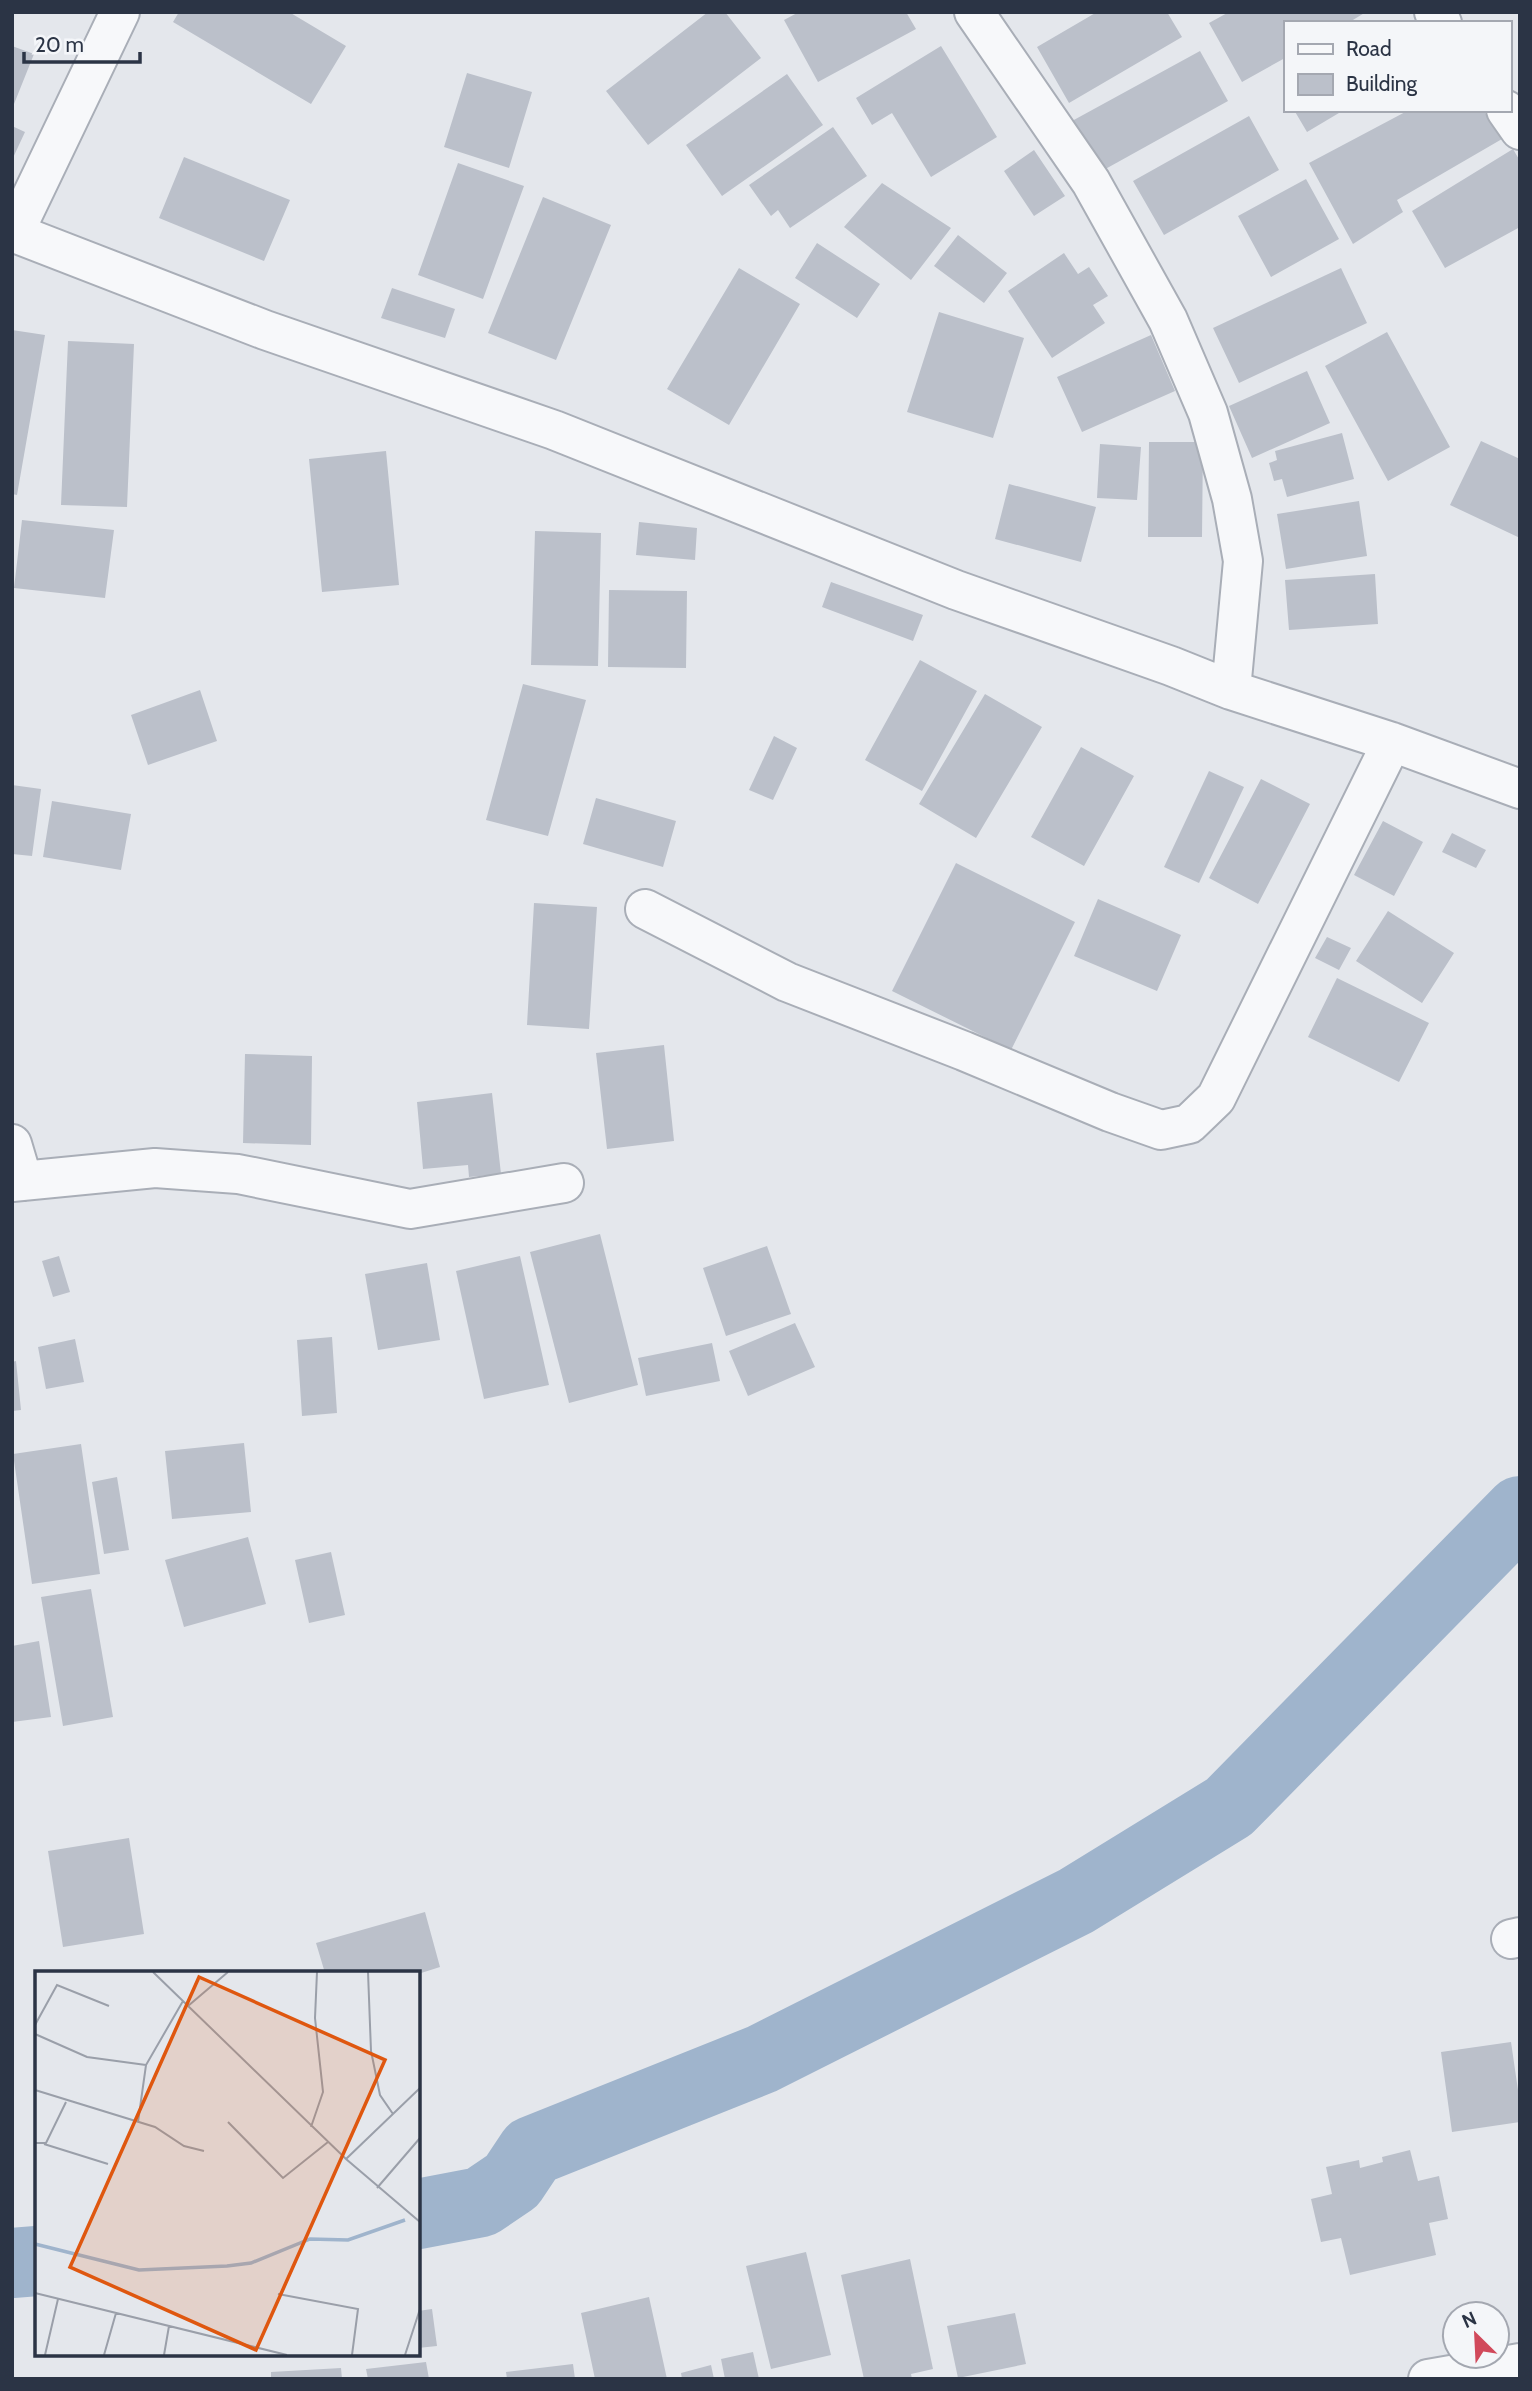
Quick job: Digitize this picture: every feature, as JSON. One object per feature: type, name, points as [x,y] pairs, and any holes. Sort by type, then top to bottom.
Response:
[{"type":"street","points":[[120,12],[13,233],[265,330],[554,430],[956,590],[1231,690],[1392,742],[1520,789]]},
{"type":"street","points":[[974,12],[1091,183],[1168,320],[1208,413],[1232,499],[1243,561],[1231,690]]},
{"type":"street","points":[[1507,112],[1520,130]]},
{"type":"street","points":[[645,909],[787,982],[1110,1112],[1161,1130],[1189,1124],[1216,1098],[1392,742]]},
{"type":"street","points":[[12,1144],[18,1182],[155,1168],[238,1174],[410,1209],[564,1183]]},
{"type":"street","points":[[1428,2379],[1520,2363]]},
{"type":"building","points":[[179,12],[289,12],[346,46],[311,104],[173,22]]},
{"type":"building","points":[[708,12],[725,12],[761,58],[648,145],[606,91]]},
{"type":"building","points":[[799,12],[906,12],[916,29],[818,82],[784,20]]},
{"type":"building","points":[[1097,12],[1167,12],[1182,37],[1069,103],[1037,47]]},
{"type":"building","points":[[1229,12],[1366,12],[1351,21],[1284,21],[1284,59],[1242,82],[1209,23]]},
{"type":"building","points":[[12,46],[34,54],[12,109]]},
{"type":"building","points":[[941,46],[997,137],[931,177],[892,113],[872,125],[856,98]]},
{"type":"building","points":[[1200,51],[1228,101],[1100,172],[1072,121]]},
{"type":"building","points":[[467,73],[532,92],[509,168],[444,147]]},
{"type":"building","points":[[787,74],[823,125],[722,196],[686,145]]},
{"type":"building","points":[[1295,112],[1341,112],[1307,132]]},
{"type":"building","points":[[1405,112],[1484,112],[1502,139],[1397,200],[1403,212],[1353,244],[1309,163]]},
{"type":"building","points":[[1249,116],[1279,170],[1164,235],[1133,181]]},
{"type":"building","points":[[12,126],[25,132],[12,160]]},
{"type":"building","points":[[833,127],[867,176],[790,228],[778,210],[771,216],[749,185]]},
{"type":"building","points":[[1513,149],[1520,161],[1520,227],[1445,268],[1412,211]]},
{"type":"building","points":[[1034,150],[1065,196],[1034,216],[1004,171]]},
{"type":"building","points":[[184,157],[290,200],[264,261],[159,218]]},
{"type":"building","points":[[458,163],[524,186],[483,299],[418,275]]},
{"type":"building","points":[[1306,179],[1339,239],[1271,277],[1238,216]]},
{"type":"building","points":[[882,183],[951,228],[911,280],[844,227]]},
{"type":"building","points":[[543,197],[611,225],[556,360],[488,333]]},
{"type":"building","points":[[958,235],[1007,273],[984,303],[934,266]]},
{"type":"building","points":[[817,243],[880,284],[857,318],[795,278]]},
{"type":"building","points":[[1064,253],[1078,274],[1089,267],[1108,296],[1093,305],[1105,323],[1052,358],[1008,291]]},
{"type":"building","points":[[739,268],[800,304],[729,425],[667,389]]},
{"type":"building","points":[[1341,268],[1367,323],[1239,383],[1213,328]]},
{"type":"building","points":[[392,288],[455,309],[445,338],[381,318]]},
{"type":"building","points":[[939,312],[1024,338],[993,438],[907,412]]},
{"type":"building","points":[[12,330],[45,335],[17,495],[12,494]]},
{"type":"building","points":[[1387,332],[1450,447],[1388,481],[1325,366]]},
{"type":"building","points":[[1151,335],[1175,391],[1082,432],[1057,377]]},
{"type":"building","points":[[68,341],[134,344],[127,507],[61,505]]},
{"type":"building","points":[[1307,371],[1330,423],[1252,458],[1229,406]]},
{"type":"building","points":[[1342,433],[1354,479],[1287,497],[1282,479],[1274,481],[1269,463],[1277,460],[1275,451]]},
{"type":"building","points":[[1481,441],[1520,459],[1520,538],[1450,505]]},
{"type":"building","points":[[1149,442],[1203,442],[1202,537],[1148,537]]},
{"type":"building","points":[[1100,444],[1141,447],[1137,500],[1097,498]]},
{"type":"building","points":[[386,451],[399,585],[322,592],[309,459]]},
{"type":"building","points":[[1009,484],[1096,507],[1081,562],[995,539]]},
{"type":"building","points":[[1359,501],[1367,556],[1286,569],[1277,514]]},
{"type":"building","points":[[22,520],[114,530],[105,598],[14,588]]},
{"type":"building","points":[[639,522],[697,528],[695,560],[636,555]]},
{"type":"building","points":[[535,531],[601,533],[598,666],[531,665]]},
{"type":"building","points":[[1375,574],[1378,624],[1289,630],[1285,580]]},
{"type":"building","points":[[831,582],[923,615],[913,641],[822,607]]},
{"type":"building","points":[[609,590],[687,591],[686,668],[608,667]]},
{"type":"building","points":[[920,660],[977,691],[922,791],[865,760]]},
{"type":"building","points":[[523,684],[586,700],[548,836],[486,820]]},
{"type":"building","points":[[200,690],[217,741],[148,765],[131,715]]},
{"type":"building","points":[[985,694],[1042,727],[976,838],[919,804]]},
{"type":"building","points":[[774,736],[797,748],[773,800],[749,790]]},
{"type":"building","points":[[1081,747],[1134,776],[1084,866],[1031,837]]},
{"type":"building","points":[[1209,771],[1244,787],[1199,883],[1164,867]]},
{"type":"building","points":[[1261,779],[1310,804],[1258,904],[1209,878]]},
{"type":"building","points":[[12,785],[41,789],[32,856],[12,854]]},
{"type":"building","points":[[596,798],[676,821],[663,867],[583,844]]},
{"type":"building","points":[[52,801],[131,814],[121,870],[43,857]]},
{"type":"building","points":[[1383,821],[1423,842],[1394,896],[1354,875]]},
{"type":"building","points":[[1452,833],[1486,850],[1476,868],[1442,852]]},
{"type":"building","points":[[956,863],[1075,922],[1011,1050],[892,991]]},
{"type":"building","points":[[1098,899],[1181,935],[1157,991],[1074,956]]},
{"type":"building","points":[[534,903],[597,907],[589,1029],[527,1025]]},
{"type":"building","points":[[1388,911],[1454,953],[1422,1003],[1356,961]]},
{"type":"building","points":[[1327,937],[1351,948],[1339,970],[1315,958]]},
{"type":"building","points":[[1337,978],[1429,1023],[1399,1082],[1308,1037]]},
{"type":"building","points":[[664,1045],[674,1141],[607,1149],[596,1053]]},
{"type":"building","points":[[245,1054],[312,1056],[311,1145],[243,1143]]},
{"type":"building","points":[[492,1093],[501,1174],[469,1177],[468,1165],[423,1169],[417,1102]]},
{"type":"building","points":[[600,1234],[638,1385],[569,1403],[530,1252]]},
{"type":"building","points":[[767,1246],[791,1314],[726,1336],[703,1268]]},
{"type":"building","points":[[59,1256],[70,1292],[53,1297],[42,1261]]},
{"type":"building","points":[[520,1256],[549,1385],[484,1399],[456,1271]]},
{"type":"building","points":[[427,1263],[440,1340],[378,1350],[365,1274]]},
{"type":"building","points":[[795,1323],[815,1367],[748,1396],[729,1351]]},
{"type":"building","points":[[332,1337],[337,1413],[302,1416],[297,1340]]},
{"type":"building","points":[[75,1339],[84,1382],[46,1389],[38,1347]]},
{"type":"building","points":[[712,1343],[720,1381],[646,1396],[638,1358]]},
{"type":"building","points":[[16,1361],[21,1410],[12,1411],[12,1362]]},
{"type":"building","points":[[244,1443],[251,1512],[172,1519],[165,1451]]},
{"type":"building","points":[[81,1444],[100,1574],[32,1584],[13,1454]]},
{"type":"building","points":[[117,1477],[129,1550],[104,1554],[92,1482]]},
{"type":"building","points":[[248,1537],[266,1604],[184,1627],[165,1560]]},
{"type":"building","points":[[331,1552],[345,1615],[309,1623],[295,1560]]},
{"type":"building","points":[[91,1589],[113,1717],[63,1726],[41,1597]]},
{"type":"building","points":[[39,1641],[51,1717],[12,1722],[12,1646]]},
{"type":"building","points":[[129,1838],[144,1934],[63,1947],[48,1851]]},
{"type":"building","points":[[425,1912],[440,1967],[420,1973],[420,1971],[324,1971],[316,1943]]},
{"type":"building","points":[[1511,2042],[1520,2122],[1452,2132],[1441,2052]]},
{"type":"building","points":[[1410,2150],[1418,2181],[1439,2176],[1448,2219],[1429,2223],[1436,2255],[1350,2275],[1341,2238],[1321,2242],[1311,2199],[1332,2194],[1326,2167],[1359,2160],[1360,2168],[1383,2162],[1382,2157]]},
{"type":"building","points":[[806,2252],[831,2355],[771,2369],[746,2266]]},
{"type":"building","points":[[910,2259],[933,2369],[911,2374],[912,2379],[864,2379],[841,2275]]},
{"type":"building","points":[[649,2297],[667,2379],[595,2379],[581,2313]]},
{"type":"building","points":[[432,2309],[437,2346],[420,2348],[420,2311]]},
{"type":"building","points":[[1015,2313],[1026,2364],[958,2378],[947,2326]]},
{"type":"building","points":[[753,2352],[759,2379],[725,2379],[721,2359]]},
{"type":"building","points":[[426,2362],[429,2379],[368,2379],[366,2369]]},
{"type":"building","points":[[573,2364],[575,2379],[507,2379],[506,2372]]},
{"type":"building","points":[[711,2365],[714,2379],[682,2379],[681,2373]]},
{"type":"building","points":[[341,2368],[342,2379],[271,2379],[271,2372]]},
{"type":"waterway","points":[[420,2214],[481,2202],[512,2181],[532,2151],[762,2059],[1076,1901],[1229,1807],[1520,1511]]},
{"type":"waterway","points":[[12,2263],[35,2261]]}]
